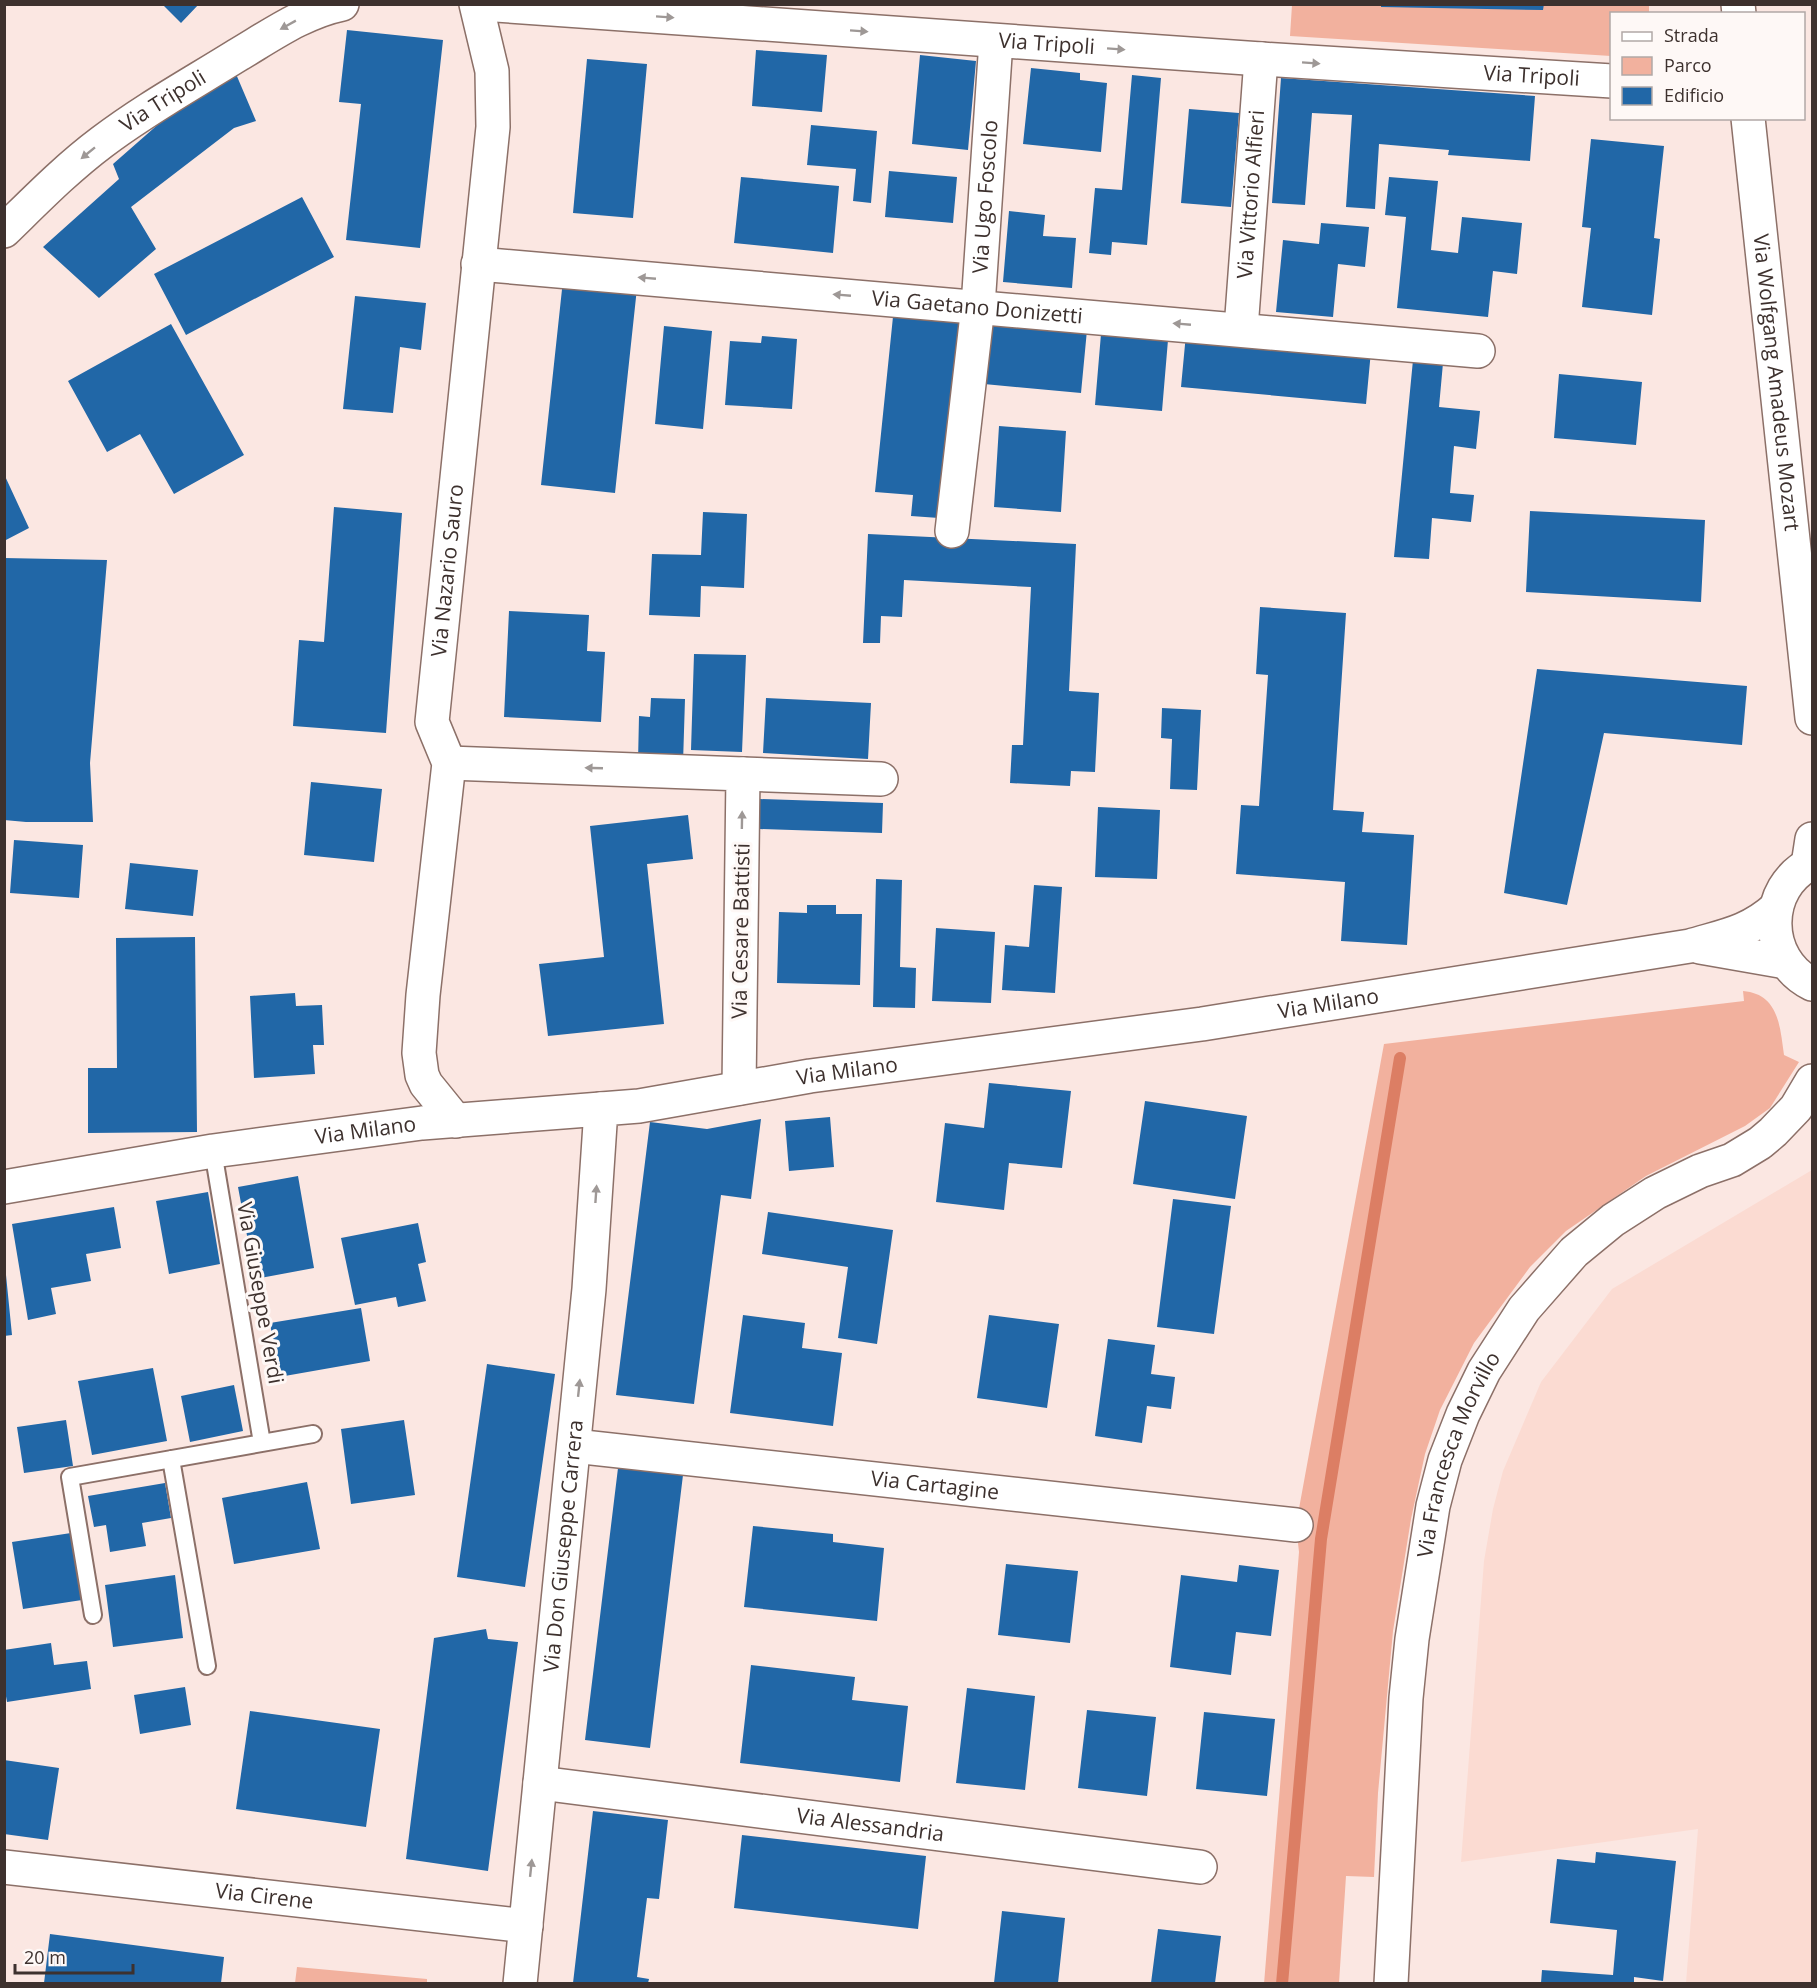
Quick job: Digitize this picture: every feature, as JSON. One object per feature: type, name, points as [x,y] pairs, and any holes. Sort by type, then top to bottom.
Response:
[{"type":"street","name":"Via Tripoli","points":[[4,231],[57,178],[100,143],[143,113],[288,25],[317,11],[342,4]]},
{"type":"street","name":"Via Tripoli","points":[[478,4],[806,16],[996,41],[1610,81]]},
{"type":"street","name":"Via Nazario Sauro","points":[[456,1121],[426,1084],[422,1075],[419,1053],[423,995],[449,763],[432,722],[493,126],[492,71],[478,4]]},
{"type":"street","name":"Via Ugo Foscolo","points":[[952,531],[978,306],[996,41]]},
{"type":"street","name":"Via Vittorio Alfieri","points":[[1240,329],[1261,59]]},
{"type":"street","name":"Via Wolfgang Amadeus Mozart","points":[[1748,120],[1812,718]]},
{"type":"street","name":"Via Gaetano Donizetti","points":[[478,264],[1478,351]]},
{"type":"street","points":[[449,763],[881,779]]},
{"type":"street","name":"Via Cesare Battisti","points":[[739,1088],[743,774]]},
{"type":"street","points":[[1811,856],[1787,884],[1776,909],[1775,936],[1786,962],[1801,978],[1812,984]]},
{"type":"street","name":"Via Milano","points":[[4,1187],[213,1151],[422,1123],[639,1106],[822,1075],[1202,1024],[1690,946],[1749,928],[1761,922],[1776,909]]},
{"type":"street","name":"Via Milano","points":[[1690,946],[1786,962]]},
{"type":"street","name":"Via Francesca Morvillo","points":[[1391,1983],[1406,1698],[1412,1638],[1433,1506],[1445,1460],[1462,1414],[1484,1371],[1524,1309],[1574,1252],[1613,1220],[1655,1193],[1700,1171],[1732,1160],[1760,1143],[1796,1108],[1812,1081]]},
{"type":"street","name":"Via Don Giuseppe Carrera","points":[[520,1983],[589,1289],[601,1109]]},
{"type":"street","name":"Via Cartagine","points":[[574,1446],[1296,1525]]},
{"type":"street","name":"Via Alessandria","points":[[540,1783],[1200,1867]]},
{"type":"street","name":"Via Cirene","points":[[4,1867],[525,1926]]},
{"type":"lane","name":"Via Giuseppe Verdi","points":[[213,1151],[262,1443]]},
{"type":"lane","points":[[93,1615],[70,1477],[313,1434]]},
{"type":"lane","points":[[171,1459],[207,1666]]},
{"type":"shaded area","points":[[1812,1170],[1812,1983],[1686,1983],[1698,1829],[1461,1862],[1484,1561],[1493,1509],[1503,1471],[1541,1382],[1612,1289]]},
{"type":"green space","points":[[1292,5],[1649,5],[1649,12],[1610,12],[1610,56],[1290,36]]},
{"type":"green space","points":[[1743,991],[1755,993],[1771,1005],[1779,1023],[1784,1055],[1799,1062],[1770,1108],[1745,1126],[1646,1176],[1566,1231],[1530,1267],[1474,1343],[1440,1410],[1425,1454],[1411,1519],[1393,1631],[1378,1793],[1374,1877],[1346,1876],[1339,1983],[1264,1984],[1299,1552],[1296,1525],[1384,1044],[1744,1001]]},
{"type":"green space","points":[[297,1967],[427,1979],[427,1983],[295,1983]]},
{"type":"building","points":[[162,4],[199,4],[181,23]]},
{"type":"building","points":[[1381,4],[1544,4],[1543,10],[1381,7]]},
{"type":"building","points":[[347,30],[443,40],[420,248],[346,240],[361,104],[339,102]]},
{"type":"building","points":[[756,50],[827,55],[822,112],[752,106]]},
{"type":"building","points":[[920,55],[976,61],[968,150],[912,144]]},
{"type":"building","points":[[587,59],[647,64],[633,218],[573,213]]},
{"type":"building","points":[[1031,68],[1080,73],[1080,80],[1107,83],[1101,152],[1023,144]]},
{"type":"building","points":[[236,74],[256,121],[234,128],[131,207],[156,249],[99,298],[43,247],[119,179],[113,164],[195,92]]},
{"type":"building","points":[[1132,75],[1161,78],[1147,245],[1112,242],[1111,255],[1089,253],[1095,188],[1122,190]]},
{"type":"building","points":[[1281,78],[1535,96],[1530,161],[1448,155],[1449,150],[1379,144],[1375,209],[1346,207],[1352,115],[1312,113],[1305,205],[1272,203]]},
{"type":"building","points":[[1189,109],[1239,113],[1231,207],[1181,203]]},
{"type":"building","points":[[811,125],[877,131],[871,203],[853,201],[856,169],[807,165]]},
{"type":"building","points":[[1591,139],[1664,146],[1654,238],[1660,239],[1652,315],[1582,307],[1591,228],[1582,227]]},
{"type":"building","points":[[889,171],[957,177],[953,223],[885,217]]},
{"type":"building","points":[[741,177],[839,186],[833,253],[734,243]]},
{"type":"building","points":[[1389,177],[1438,181],[1431,250],[1458,253],[1462,217],[1522,223],[1517,274],[1493,271],[1488,317],[1397,308],[1406,217],[1385,215]]},
{"type":"building","points":[[302,197],[334,257],[186,335],[154,274]]},
{"type":"building","points":[[1009,211],[1045,215],[1043,236],[1076,238],[1072,288],[1003,282]]},
{"type":"building","points":[[1321,223],[1369,227],[1365,267],[1338,264],[1333,317],[1276,312],[1283,240],[1319,244]]},
{"type":"building","points":[[563,280],[637,288],[615,493],[541,485]]},
{"type":"building","points":[[355,296],[426,303],[421,350],[400,347],[393,413],[343,409]]},
{"type":"building","points":[[894,307],[960,314],[939,518],[911,516],[913,495],[875,492]]},
{"type":"building","points":[[990,321],[1087,330],[1081,393],[984,384]]},
{"type":"building","points":[[171,324],[244,455],[174,494],[140,434],[107,452],[68,381]]},
{"type":"building","points":[[664,326],[712,331],[703,429],[655,424]]},
{"type":"building","points":[[1101,334],[1168,340],[1162,411],[1095,405]]},
{"type":"building","points":[[1186,334],[1371,351],[1366,404],[1181,387]]},
{"type":"building","points":[[762,336],[797,339],[792,409],[725,405],[730,341],[761,343]]},
{"type":"building","points":[[1413,360],[1443,363],[1439,407],[1480,411],[1476,449],[1454,446],[1450,493],[1474,495],[1471,522],[1432,518],[1429,559],[1394,557]]},
{"type":"building","points":[[1559,374],[1642,382],[1636,445],[1554,438]]},
{"type":"building","points":[[999,426],[1066,431],[1061,512],[994,507]]},
{"type":"building","points":[[4,474],[29,528],[4,541]]},
{"type":"building","points":[[334,507],[402,513],[386,733],[293,726],[299,640],[324,642]]},
{"type":"building","points":[[1530,511],[1705,520],[1701,602],[1526,592]]},
{"type":"building","points":[[703,512],[747,514],[744,588],[701,586],[700,617],[649,615],[652,554],[701,555]]},
{"type":"building","points":[[868,534],[1076,544],[1069,691],[1099,693],[1095,772],[1071,771],[1070,786],[1010,783],[1012,745],[1023,745],[1031,587],[904,580],[902,617],[881,616],[880,643],[863,643]]},
{"type":"building","points":[[4,558],[107,560],[90,763],[93,822],[4,820]]},
{"type":"building","points":[[1260,607],[1346,613],[1333,810],[1364,812],[1362,832],[1414,835],[1407,945],[1341,941],[1345,882],[1236,874],[1241,805],[1259,806],[1268,675],[1256,674]]},
{"type":"building","points":[[509,611],[589,615],[587,651],[605,652],[601,722],[504,717]]},
{"type":"building","points":[[694,654],[746,655],[742,752],[691,750]]},
{"type":"building","points":[[1537,669],[1747,686],[1742,745],[1604,733],[1567,905],[1504,893]]},
{"type":"building","points":[[651,698],[685,699],[683,763],[638,762],[639,716],[650,717]]},
{"type":"building","points":[[766,698],[871,703],[868,759],[763,753]]},
{"type":"building","points":[[1162,708],[1201,710],[1197,790],[1170,789],[1172,739],[1161,738]]},
{"type":"building","points":[[311,782],[382,789],[374,862],[304,855]]},
{"type":"building","points":[[760,799],[883,803],[882,833],[759,829]]},
{"type":"building","points":[[1098,807],[1160,810],[1157,879],[1095,877]]},
{"type":"building","points":[[688,815],[693,859],[647,864],[664,1024],[548,1036],[539,964],[604,957],[590,826]]},
{"type":"building","points":[[14,840],[83,845],[79,898],[10,893]]},
{"type":"building","points":[[130,863],[198,870],[193,916],[125,909]]},
{"type":"building","points":[[876,879],[902,880],[900,967],[916,968],[915,1008],[873,1007]]},
{"type":"building","points":[[1034,885],[1062,887],[1055,993],[1002,990],[1005,945],[1029,947]]},
{"type":"building","points":[[807,905],[836,905],[836,914],[862,914],[860,985],[777,983],[779,912],[807,913]]},
{"type":"building","points":[[936,928],[995,932],[991,1003],[932,1001]]},
{"type":"building","points":[[195,937],[197,1132],[88,1133],[88,1068],[117,1068],[116,938]]},
{"type":"building","points":[[295,993],[296,1006],[322,1005],[324,1045],[313,1045],[315,1074],[254,1078],[250,996]]},
{"type":"building","points":[[989,1083],[1071,1091],[1062,1168],[1009,1163],[1004,1210],[936,1202],[945,1123],[984,1128]]},
{"type":"building","points":[[1145,1101],[1247,1116],[1235,1199],[1133,1184]]},
{"type":"building","points":[[830,1117],[834,1167],[789,1171],[785,1121]]},
{"type":"building","points":[[761,1119],[751,1199],[721,1195],[694,1404],[616,1395],[650,1122],[707,1129]]},
{"type":"building","points":[[298,1176],[314,1268],[255,1279],[238,1187]]},
{"type":"building","points":[[208,1192],[220,1264],[169,1274],[156,1201]]},
{"type":"building","points":[[1173,1199],[1231,1206],[1214,1334],[1157,1327]]},
{"type":"building","points":[[114,1207],[121,1248],[86,1254],[91,1281],[51,1288],[56,1314],[28,1320],[12,1224]]},
{"type":"building","points":[[768,1212],[893,1230],[877,1344],[838,1338],[848,1267],[762,1254]]},
{"type":"building","points":[[418,1223],[426,1262],[418,1264],[426,1301],[398,1307],[396,1297],[355,1305],[341,1238]]},
{"type":"building","points":[[4,1275],[6,1275],[12,1335],[4,1336]]},
{"type":"building","points":[[361,1308],[370,1361],[279,1377],[270,1323]]},
{"type":"building","points":[[743,1315],[805,1323],[802,1348],[842,1353],[833,1426],[730,1413]]},
{"type":"building","points":[[989,1315],[1059,1324],[1047,1408],[977,1398]]},
{"type":"building","points":[[1108,1339],[1155,1345],[1151,1374],[1175,1377],[1171,1409],[1147,1406],[1142,1443],[1095,1436]]},
{"type":"building","points":[[487,1364],[555,1374],[525,1587],[457,1577]]},
{"type":"building","points":[[153,1368],[167,1441],[92,1455],[78,1381]]},
{"type":"building","points":[[234,1385],[243,1431],[190,1442],[181,1396]]},
{"type":"building","points":[[66,1420],[73,1466],[24,1473],[17,1427]]},
{"type":"building","points":[[404,1420],[415,1495],[351,1504],[341,1429]]},
{"type":"building","points":[[618,1468],[683,1475],[650,1748],[585,1740]]},
{"type":"building","points":[[307,1482],[320,1549],[234,1564],[222,1498]]},
{"type":"building","points":[[165,1483],[171,1518],[142,1523],[146,1546],[110,1552],[106,1525],[94,1527],[88,1496]]},
{"type":"building","points":[[753,1526],[833,1534],[833,1542],[884,1548],[877,1621],[744,1607]]},
{"type":"building","points":[[71,1533],[82,1600],[23,1609],[12,1542]]},
{"type":"building","points":[[1006,1564],[1078,1571],[1070,1643],[998,1635]]},
{"type":"building","points":[[1239,1565],[1279,1570],[1271,1636],[1236,1632],[1231,1675],[1170,1667],[1181,1575],[1237,1582]]},
{"type":"building","points":[[175,1575],[183,1638],[113,1647],[105,1585]]},
{"type":"building","points":[[486,1629],[488,1639],[518,1642],[488,1871],[406,1859],[434,1638]]},
{"type":"building","points":[[51,1643],[54,1665],[87,1661],[91,1689],[7,1702],[4,1685],[4,1650]]},
{"type":"building","points":[[751,1665],[855,1677],[852,1700],[908,1706],[900,1782],[740,1763]]},
{"type":"building","points":[[185,1687],[191,1725],[140,1734],[134,1695]]},
{"type":"building","points":[[967,1688],[1035,1696],[1025,1790],[956,1783]]},
{"type":"building","points":[[1087,1710],[1156,1717],[1147,1796],[1078,1788]]},
{"type":"building","points":[[250,1711],[380,1729],[366,1827],[236,1809]]},
{"type":"building","points":[[1204,1712],[1275,1719],[1267,1796],[1196,1789]]},
{"type":"building","points":[[4,1760],[59,1768],[48,1840],[4,1834]]},
{"type":"building","points":[[593,1811],[668,1820],[659,1899],[647,1898],[637,1977],[649,1979],[648,1983],[573,1983]]},
{"type":"building","points":[[742,1835],[926,1856],[918,1929],[734,1908]]},
{"type":"building","points":[[1596,1852],[1676,1861],[1663,1981],[1634,1977],[1634,1983],[1541,1983],[1542,1970],[1613,1975],[1617,1930],[1550,1923],[1557,1859],[1595,1863]]},
{"type":"building","points":[[1002,1911],[1065,1918],[1058,1983],[994,1983]]},
{"type":"building","points":[[1158,1929],[1221,1936],[1215,1983],[1151,1983]]},
{"type":"building","points":[[50,1934],[224,1957],[221,1983],[44,1983]]},
{"type":"waterway","points":[[1282,1984],[1321,1539],[1400,1058]]}]
